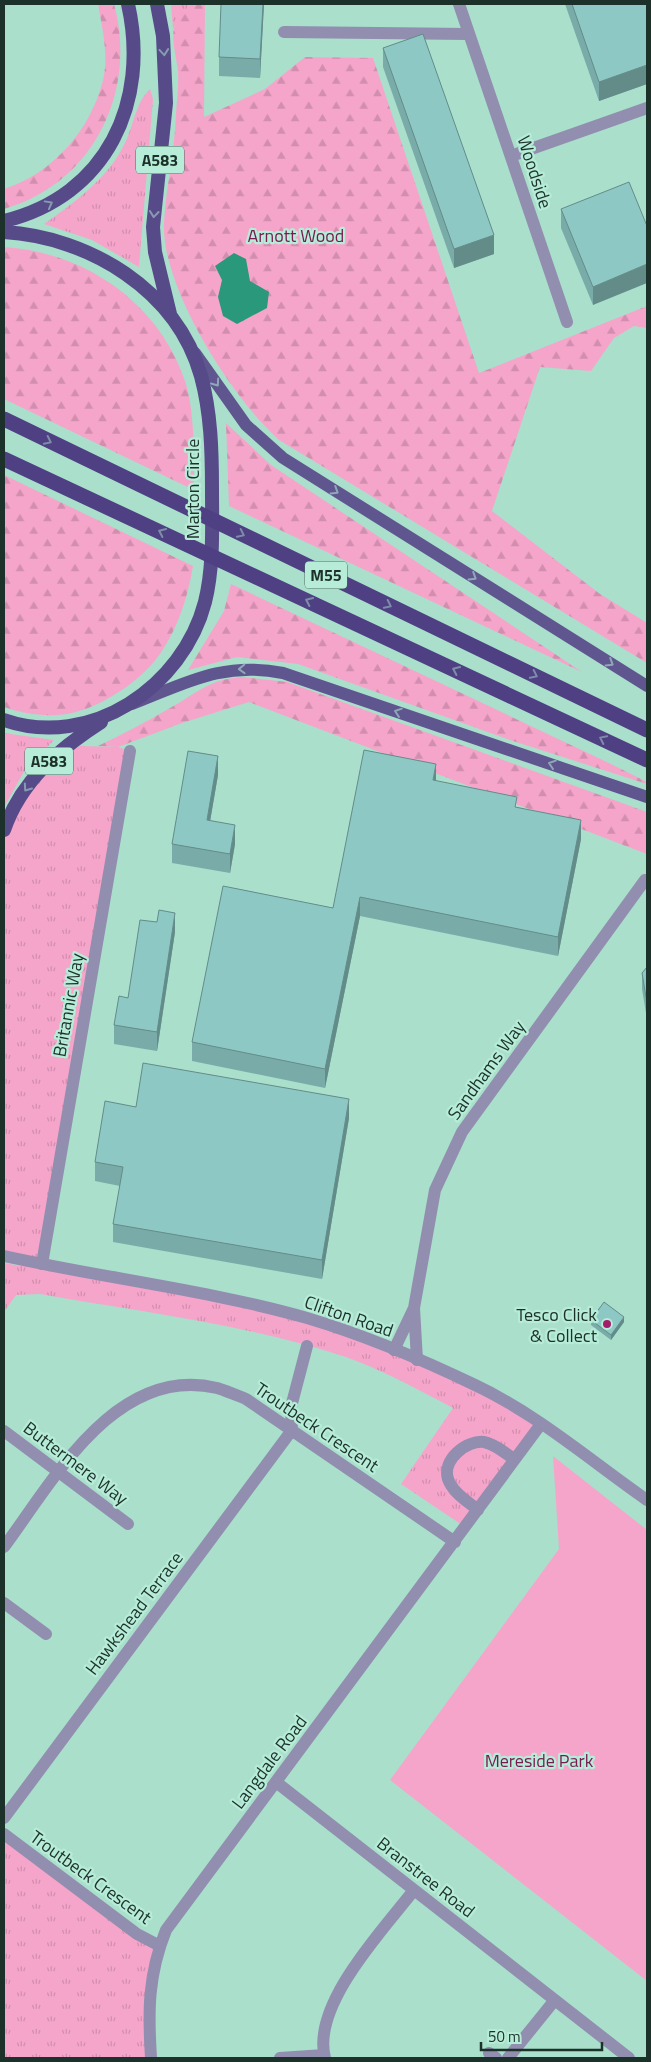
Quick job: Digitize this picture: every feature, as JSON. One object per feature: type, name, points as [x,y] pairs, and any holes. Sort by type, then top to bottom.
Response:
[{"type":"highway","name":"A583","points":[[4,221],[34,212],[70,191],[96,166],[112,142],[128,106],[134,75],[135,45],[128,4]]},
{"type":"highway","name":"A583","points":[[157,4],[162,36],[166,103],[153,227],[155,252],[170,314]]},
{"type":"highway","name":"Marton Circle","points":[[4,232],[46,237],[72,244],[97,256],[144,289],[170,314],[188,343],[205,395],[211,439],[211,549],[207,590],[201,613],[186,644],[172,665],[145,694],[122,709],[70,726],[51,728],[31,727],[4,720]]},
{"type":"highway","name":"M55","points":[[4,420],[647,730]]},
{"type":"highway","name":"M55","points":[[4,458],[647,760]]},
{"type":"highway","name":"A583","points":[[4,830],[22,794],[44,765],[77,738],[122,709]]},
{"type":"main road","points":[[188,343],[246,425],[283,458],[647,686]]},
{"type":"main road","points":[[122,709],[212,673],[242,668],[262,669],[292,676],[647,797]]},
{"type":"street","name":"Woodside","points":[[459,4],[567,322]]},
{"type":"street","points":[[284,32],[468,34]]},
{"type":"street","points":[[511,156],[647,108]]},
{"type":"street","name":"Britannic Way","points":[[39,1264],[130,752]]},
{"type":"street","name":"Sandhams Way","points":[[418,1360],[414,1308],[435,1190],[462,1132],[645,880]]},
{"type":"street","name":"Clifton Road","points":[[4,1256],[226,1299],[306,1318],[394,1350],[477,1385],[542,1424],[647,1500]]},
{"type":"street","points":[[4,1263],[20,1266],[39,1264]]},
{"type":"street","name":"Sandhams Way","points":[[394,1350],[414,1308]]},
{"type":"street","points":[[292,1430],[291,1407],[307,1346]]},
{"type":"street","name":"Troutbeck Crescent","points":[[4,1548],[78,1446],[109,1416],[136,1400],[166,1388],[191,1386],[216,1388],[246,1399],[455,1542]]},
{"type":"street","name":"Langdale Road","points":[[151,2058],[148,2009],[151,1977],[166,1930],[455,1542],[514,1459],[542,1424]]},
{"type":"street","name":"Hawkshead Terrace","points":[[4,1818],[292,1430]]},
{"type":"street","name":"Buttermere Way","points":[[4,1431],[128,1524]]},
{"type":"street","points":[[478,1510],[454,1490],[448,1480],[449,1468],[456,1454],[469,1443],[482,1442],[490,1444],[514,1459]]},
{"type":"street","points":[[4,1602],[46,1634]]},
{"type":"street","name":"Branstree Road","points":[[276,1782],[628,2058]]},
{"type":"street","name":"Troutbeck Crescent","points":[[4,1834],[137,1934],[160,1946]]},
{"type":"street","points":[[280,2058],[324,2056],[330,2008],[336,1994],[349,1974],[414,1890]]},
{"type":"street","points":[[508,2058],[554,2000]]},
{"type":"green space","points":[[98,4],[114,4],[120,37],[119,69],[113,101],[101,130],[84,156],[62,179],[35,197],[4,209],[4,189],[38,173],[53,161],[79,133],[89,116],[97,98],[105,71],[104,42]]},
{"type":"green space","points":[[171,4],[190,4],[173,29]]},
{"type":"green space","name":"Arnott Wood","points":[[190,4],[205,4],[204,117],[265,89],[305,57],[373,58],[479,373],[647,306],[647,328],[634,326],[614,338],[591,371],[540,367],[492,511],[600,594],[647,623],[647,663],[279,440],[260,421],[221,370],[187,309],[174,278],[166,249],[164,223],[174,141],[178,81],[173,33],[181,16]]},
{"type":"green space","points":[[150,89],[153,99],[139,267],[92,240],[44,224],[89,189],[109,168],[124,145],[141,101]]},
{"type":"green space","points":[[4,247],[34,251],[63,259],[90,271],[115,287],[138,306],[157,328],[173,353],[185,381],[191,406],[194,490],[4,399]]},
{"type":"green space","points":[[226,423],[271,465],[582,672],[229,506]]},
{"type":"green space","points":[[4,475],[193,566],[178,621],[155,661],[124,689],[100,703],[76,712],[58,715],[30,714],[4,707]]},
{"type":"green space","points":[[231,584],[609,763],[647,782],[647,784],[513,741],[298,664],[237,657],[188,670],[224,611]]},
{"type":"green space","points":[[242,677],[287,682],[647,812],[647,854],[249,702],[182,723],[118,747],[98,746],[211,684]]},
{"type":"green space","points":[[4,733],[54,740],[25,770],[4,807]]},
{"type":"green space","points":[[80,746],[118,747],[130,751],[42,1264],[226,1299],[394,1350],[541,1424],[465,1527],[401,1484],[453,1408],[385,1373],[343,1356],[269,1335],[40,1294],[16,1295],[4,1312],[4,1263],[21,1266],[35,1263],[4,1252],[4,833],[44,765]]},
{"type":"green space","name":"Mereside Park","points":[[553,1456],[647,1530],[647,1981],[390,1780],[559,1549]]},
{"type":"green space","points":[[4,1834],[160,1946],[151,2058],[4,2058]]},
{"type":"shaded area","points":[[234,253],[246,259],[250,281],[269,292],[267,308],[237,324],[223,316],[218,297],[222,280],[215,266]]},
{"type":"building","points":[[221,4],[263,4],[260,59],[219,57]]},
{"type":"building","points":[[572,4],[647,4],[647,65],[599,82]]},
{"type":"building","points":[[423,34],[494,235],[454,249],[383,48]]},
{"type":"building","points":[[629,182],[647,226],[647,264],[593,287],[561,209]]},
{"type":"building","points":[[364,750],[436,764],[433,780],[517,797],[515,807],[581,820],[558,937],[360,897],[325,1069],[192,1042],[223,886],[333,908]]},
{"type":"building","points":[[188,751],[218,756],[207,820],[235,825],[230,854],[172,844]]},
{"type":"building","points":[[159,910],[175,913],[157,1032],[114,1025],[119,996],[128,998],[140,920],[157,922]]},
{"type":"building","points":[[647,967],[647,1003],[642,973]]},
{"type":"building","points":[[143,1063],[349,1099],[322,1260],[113,1224],[123,1167],[95,1162],[105,1101],[136,1107]]},
{"type":"building","name":"Tesco Click & Collect","points":[[604,1302],[624,1317],[611,1335],[591,1320]]},
{"type":"place","name":"Tesco Click & Collect","points":[[607,1324]]}]
